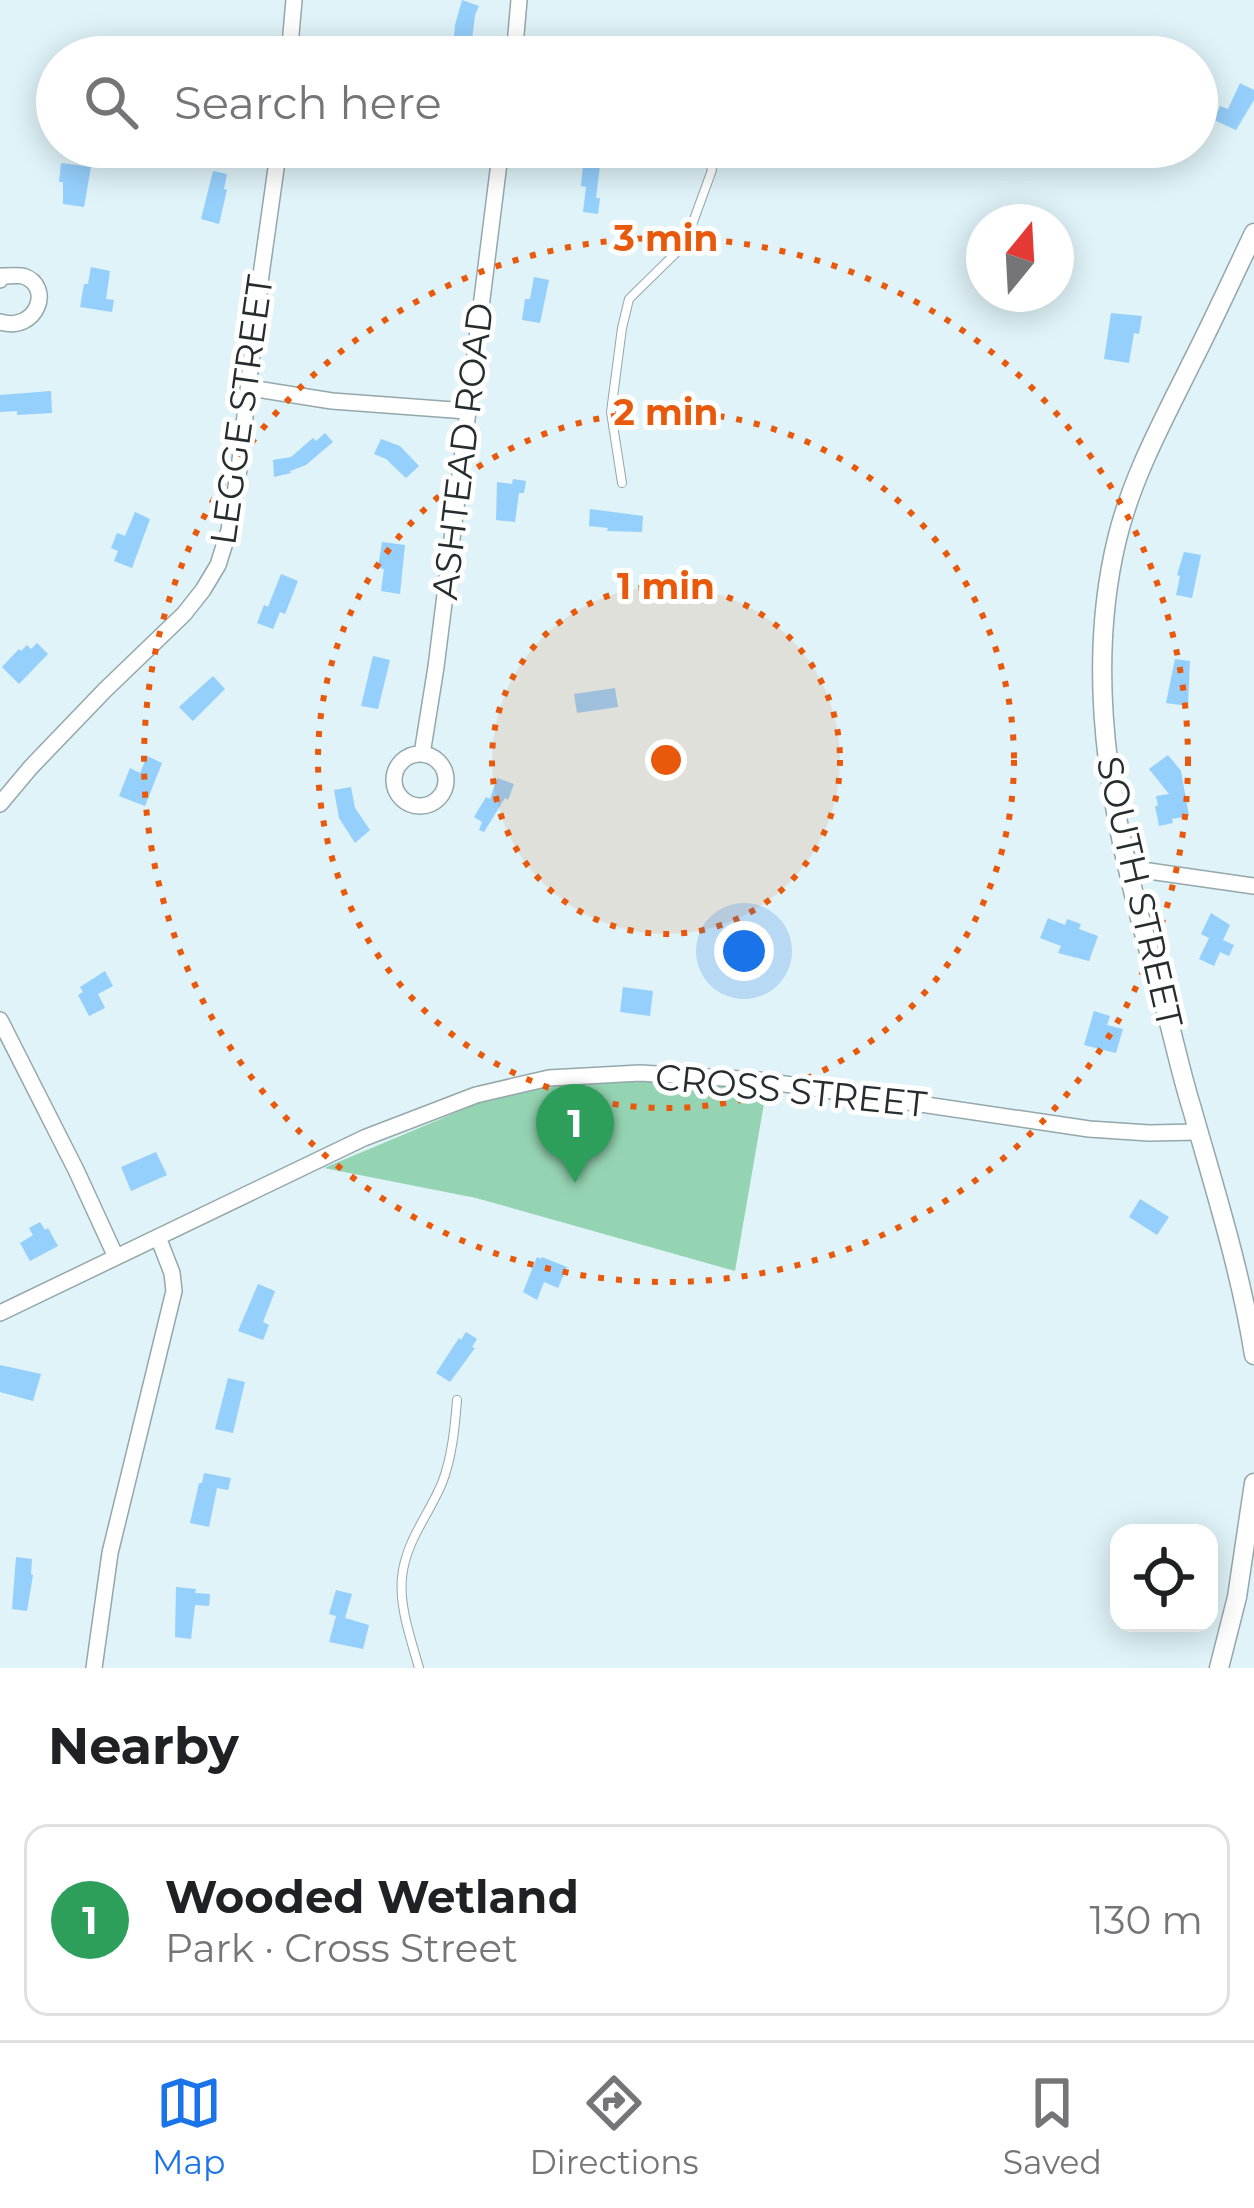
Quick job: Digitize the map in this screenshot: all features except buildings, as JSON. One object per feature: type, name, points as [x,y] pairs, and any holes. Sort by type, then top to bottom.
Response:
[{"type":"street","points":[[291,36],[294,0]]},
{"type":"street","points":[[516,36],[520,0]]},
{"type":"street","name":"LEGGE STREET","points":[[0,804],[105,690],[184,614],[222,554],[233,510],[276,168]]},
{"type":"street","name":"ASHTEAD ROAD","points":[[422,754],[498,168]]},
{"type":"street","name":"SOUTH STREET","points":[[1254,233],[1144,461],[1121,523],[1104,632],[1104,728],[1113,802],[1142,931],[1250,1311],[1254,1355]]},
{"type":"street","points":[[0,322],[26,321],[38,303],[37,288],[28,279],[1,275]]},
{"type":"street","points":[[250,388],[332,401],[467,411]]},
{"type":"street","points":[[1128,868],[1254,886]]},
{"type":"street","points":[[0,1020],[116,1257]]},
{"type":"street","name":"CROSS STREET","points":[[0,1313],[384,1130],[476,1095],[531,1081],[640,1073],[758,1080],[1090,1130],[1198,1132]]},
{"type":"street","points":[[94,1668],[110,1552],[174,1291],[158,1237]]},
{"type":"street","points":[[1220,1668],[1237,1597],[1254,1484]]},
{"type":"lane","points":[[622,483],[611,412],[629,298],[685,244],[711,168]]},
{"type":"lane","points":[[419,1668],[401,1598],[402,1575],[409,1548],[442,1484],[457,1400]]},
{"type":"green space","points":[[595,1079],[685,1082],[766,1092],[735,1271],[476,1198],[324,1168],[488,1099]]},
{"type":"place","name":"Wooded Wetland","points":[[575,1183]]}]
